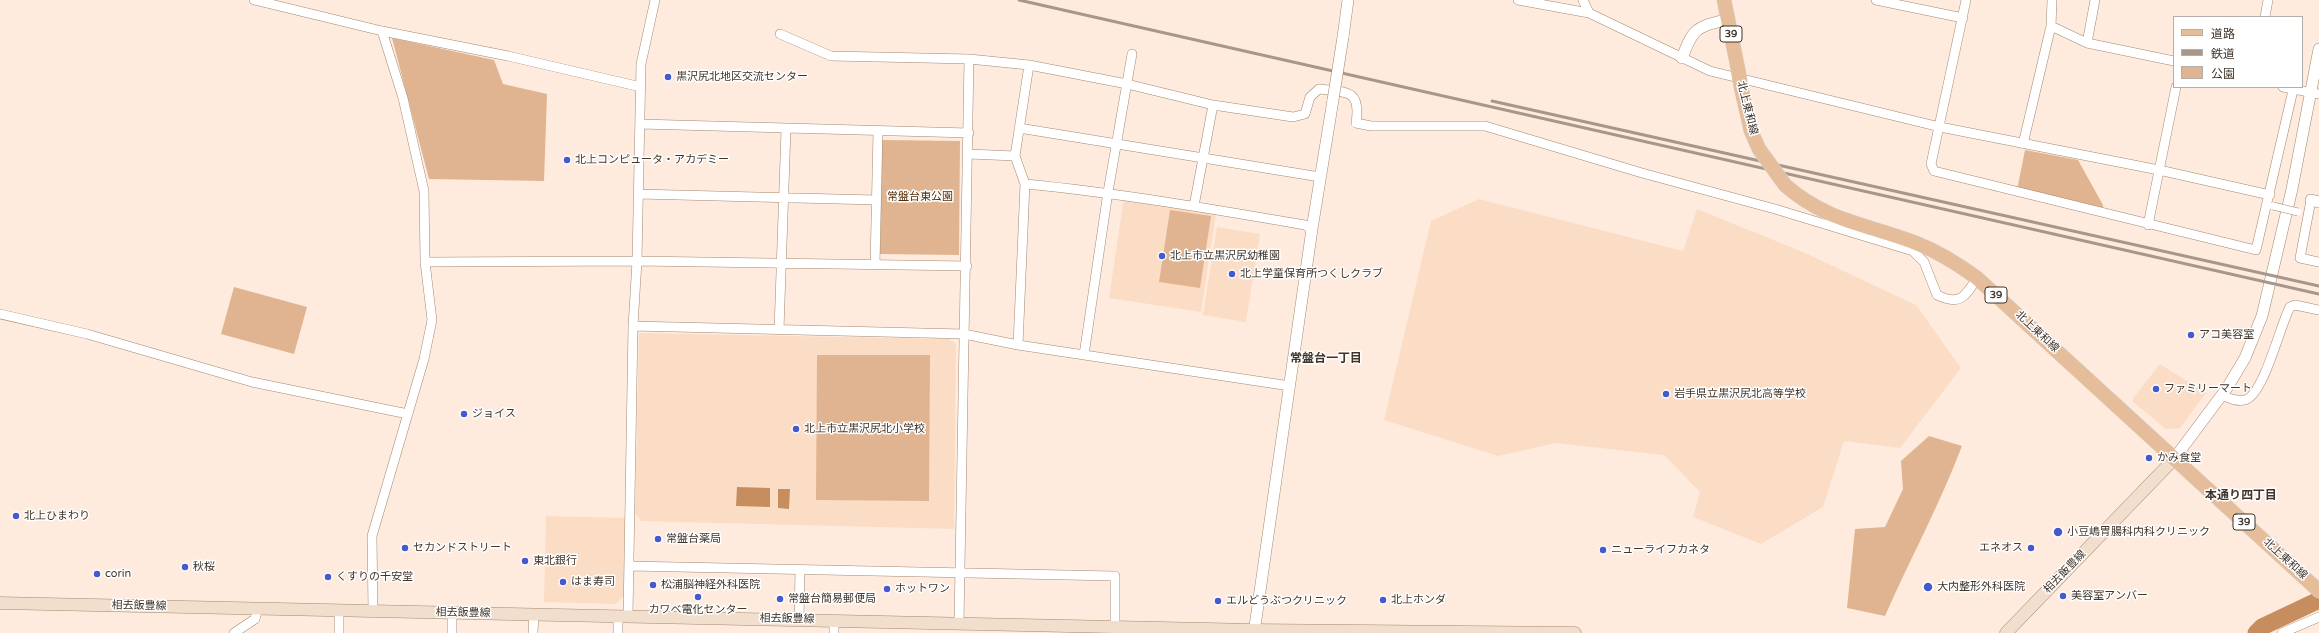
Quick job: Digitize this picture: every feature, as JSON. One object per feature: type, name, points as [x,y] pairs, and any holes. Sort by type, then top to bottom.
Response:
[{"type":"main road","name":"北上東和線","points":[[1724,0],[1751,132],[1759,149],[1785,185],[1818,210],[1848,222],[1934,251],[1953,261],[1977,278],[2316,588]]},
{"type":"main road","name":"相去飯豊線","points":[[2006,633],[2174,459]]},
{"type":"main road","name":"相去飯豊線","points":[[0,603],[959,623],[1047,629],[1110,628],[1254,631],[1575,633]]},
{"type":"street","points":[[254,0],[382,31],[500,54],[641,87]]},
{"type":"street","points":[[618,633],[623,616],[628,566],[632,326],[637,261],[641,64],[655,0]]},
{"type":"street","points":[[1254,631],[1312,229],[1348,0]]},
{"type":"street","points":[[1518,0],[1589,12],[1710,71],[1940,127],[2159,170],[2270,195]]},
{"type":"street","points":[[1583,0],[1589,12]]},
{"type":"street","points":[[1876,0],[1963,18]]},
{"type":"street","points":[[1966,0],[1940,127],[1930,164],[1934,171],[2148,225],[2256,250],[2270,195],[2293,90]]},
{"type":"street","points":[[2023,144],[2051,26],[2052,0]]},
{"type":"street","points":[[2087,43],[2095,0]]},
{"type":"street","points":[[2265,16],[2268,0]]},
{"type":"street","points":[[1682,58],[1690,37],[1698,27],[1728,19]]},
{"type":"street","points":[[2051,26],[2087,43],[2173,61]]},
{"type":"street","points":[[373,611],[372,536],[408,414],[432,320],[426,262],[424,191],[403,98],[382,31]]},
{"type":"street","points":[[780,34],[831,56],[969,59],[1029,65],[1127,84],[1213,105],[1293,117],[1305,114],[1310,97],[1319,89],[1347,92],[1356,100],[1358,108],[1356,123],[1371,126],[1485,126],[1642,173],[1775,208],[1913,251],[1924,262],[1937,295],[1946,300],[1959,300],[1967,294],[1977,278]]},
{"type":"street","points":[[2174,459],[2221,395],[2245,358],[2262,316],[2315,93],[2319,49]]},
{"type":"street","points":[[1084,355],[1108,192],[1132,54]]},
{"type":"street","points":[[959,623],[969,154],[969,59]]},
{"type":"street","points":[[1018,345],[1025,184],[1015,156],[1029,65]]},
{"type":"street","points":[[2148,225],[2176,88]]},
{"type":"street","points":[[2286,88],[2315,93]]},
{"type":"street","points":[[1194,206],[1213,105]]},
{"type":"street","points":[[640,124],[969,133]]},
{"type":"street","points":[[1019,128],[1320,177]]},
{"type":"street","points":[[780,330],[786,129]]},
{"type":"street","points":[[874,265],[878,131]]},
{"type":"street","points":[[969,154],[1015,156]]},
{"type":"street","points":[[1025,184],[1108,192],[1305,225],[1312,229]]},
{"type":"street","points":[[638,194],[876,200]]},
{"type":"street","points":[[2315,201],[2300,258],[2319,262]]},
{"type":"street","points":[[2273,206],[2298,212]]},
{"type":"street","points":[[426,262],[637,261],[783,265],[967,266]]},
{"type":"street","points":[[2221,395],[2238,400],[2246,399],[2252,395],[2266,372],[2290,307],[2295,305],[2319,310]]},
{"type":"street","points":[[0,314],[87,334],[252,382],[408,414]]},
{"type":"street","points":[[632,326],[964,334],[1018,345],[1290,386]]},
{"type":"street","points":[[628,566],[1115,576],[1110,628]]},
{"type":"street","points":[[799,620],[800,570]]},
{"type":"street","points":[[234,633],[255,619],[258,608]]},
{"type":"street","points":[[339,610],[339,633]]},
{"type":"street","points":[[452,613],[452,633]]},
{"type":"street","points":[[533,633],[534,614]]},
{"type":"street","points":[[2282,633],[2319,617]]},
{"type":"street","points":[[834,620],[834,633]]},
{"type":"shaded area","name":"北上市立黒沢尻幼稚園","points":[[1124,197],[1216,214],[1201,312],[1109,298]]},
{"type":"shaded area","name":"岩手県立黒沢尻北高等学校","points":[[1479,199],[1683,251],[1697,209],[1803,252],[1916,305],[1961,368],[1900,448],[1844,441],[1823,507],[1761,544],[1693,517],[1700,492],[1664,455],[1556,443],[1498,456],[1384,420],[1431,221]]},
{"type":"shaded area","name":"北上学童保育所つくしクラブ","points":[[1217,227],[1260,234],[1246,322],[1203,315]]},
{"type":"shaded area","name":"北上市立黒沢尻北小学校","points":[[639,333],[949,339],[956,344],[954,529],[641,521],[635,513]]},
{"type":"shaded area","points":[[2160,364],[2206,393],[2180,428],[2166,429],[2133,402],[2133,398]]},
{"type":"shaded area","points":[[737,487],[770,488],[770,507],[736,506]]},
{"type":"shaded area","points":[[778,489],[790,489],[789,509],[778,508]]},
{"type":"shaded area","points":[[546,516],[626,518],[624,596],[616,604],[544,602]]},
{"type":"green space","points":[[392,38],[494,60],[503,84],[547,94],[544,181],[429,179]]},
{"type":"green space","name":"常盤台東公園","points":[[882,140],[960,141],[959,255],[880,254]]},
{"type":"green space","points":[[2025,150],[2078,160],[2103,205],[2103,214],[2016,195]]},
{"type":"green space","points":[[1170,210],[1211,216],[1200,288],[1159,282]]},
{"type":"green space","points":[[234,287],[307,307],[294,354],[221,334]]},
{"type":"green space","points":[[817,355],[930,355],[929,501],[816,500]]},
{"type":"green space","points":[[1929,436],[1962,446],[1944,489],[1885,616],[1847,608],[1855,529],[1885,527],[1903,489],[1901,461]]},
{"type":"waterway","points":[[2256,633],[2262,627],[2319,600]]},
{"type":"railway","points":[[1019,0],[2319,294]]},
{"type":"railway","points":[[1492,101],[2319,286]]},
{"type":"place","name":"黒沢尻北地区交流センター","points":[[668,77]]},
{"type":"place","name":"北上コンピュータ・アカデミー","points":[[567,160]]},
{"type":"place","name":"北上市立黒沢尻幼稚園","points":[[1162,256]]},
{"type":"place","name":"北上学童保育所つくしクラブ","points":[[1232,274]]},
{"type":"place","name":"アコ美容室","points":[[2191,335]]},
{"type":"place","name":"ファミリーマート","points":[[2156,389]]},
{"type":"place","name":"岩手県立黒沢尻北高等学校","points":[[1666,394]]},
{"type":"place","name":"ジョイス","points":[[464,414]]},
{"type":"place","name":"北上市立黒沢尻北小学校","points":[[796,429]]},
{"type":"place","name":"かみ食堂","points":[[2149,458]]},
{"type":"place","name":"北上ひまわり","points":[[16,516]]},
{"type":"place","name":"小豆嶋胃腸科内科クリニック","points":[[2058,532]]},
{"type":"place","name":"常盤台薬局","points":[[658,539]]},
{"type":"place","name":"セカンドストリート","points":[[405,548]]},
{"type":"place","name":"エネオス","points":[[2031,548]]},
{"type":"place","name":"ニューライフカネタ","points":[[1603,550]]},
{"type":"place","name":"東北銀行","points":[[525,561]]},
{"type":"place","name":"秋桜","points":[[185,567]]},
{"type":"place","name":"corin","points":[[97,574]]},
{"type":"place","name":"くすりの千安堂","points":[[328,577]]},
{"type":"place","name":"はま寿司","points":[[563,582]]},
{"type":"place","name":"松浦脳神経外科医院","points":[[653,585]]},
{"type":"place","name":"大内整形外科医院","points":[[1928,587]]},
{"type":"place","name":"ホットワン","points":[[887,589]]},
{"type":"place","name":"美容室アンバー","points":[[2063,596]]},
{"type":"place","name":"カワベ電化センター","points":[[698,597]]},
{"type":"place","name":"常盤台簡易郵便局","points":[[780,599]]},
{"type":"place","name":"北上ホンダ","points":[[1383,600]]},
{"type":"place","name":"エルどうぶつクリニック","points":[[1218,601]]},
{"type":"district","name":"常盤台一丁目","points":[[1326,359]]},
{"type":"district","name":"本通り四丁目","points":[[2241,496]]}]
